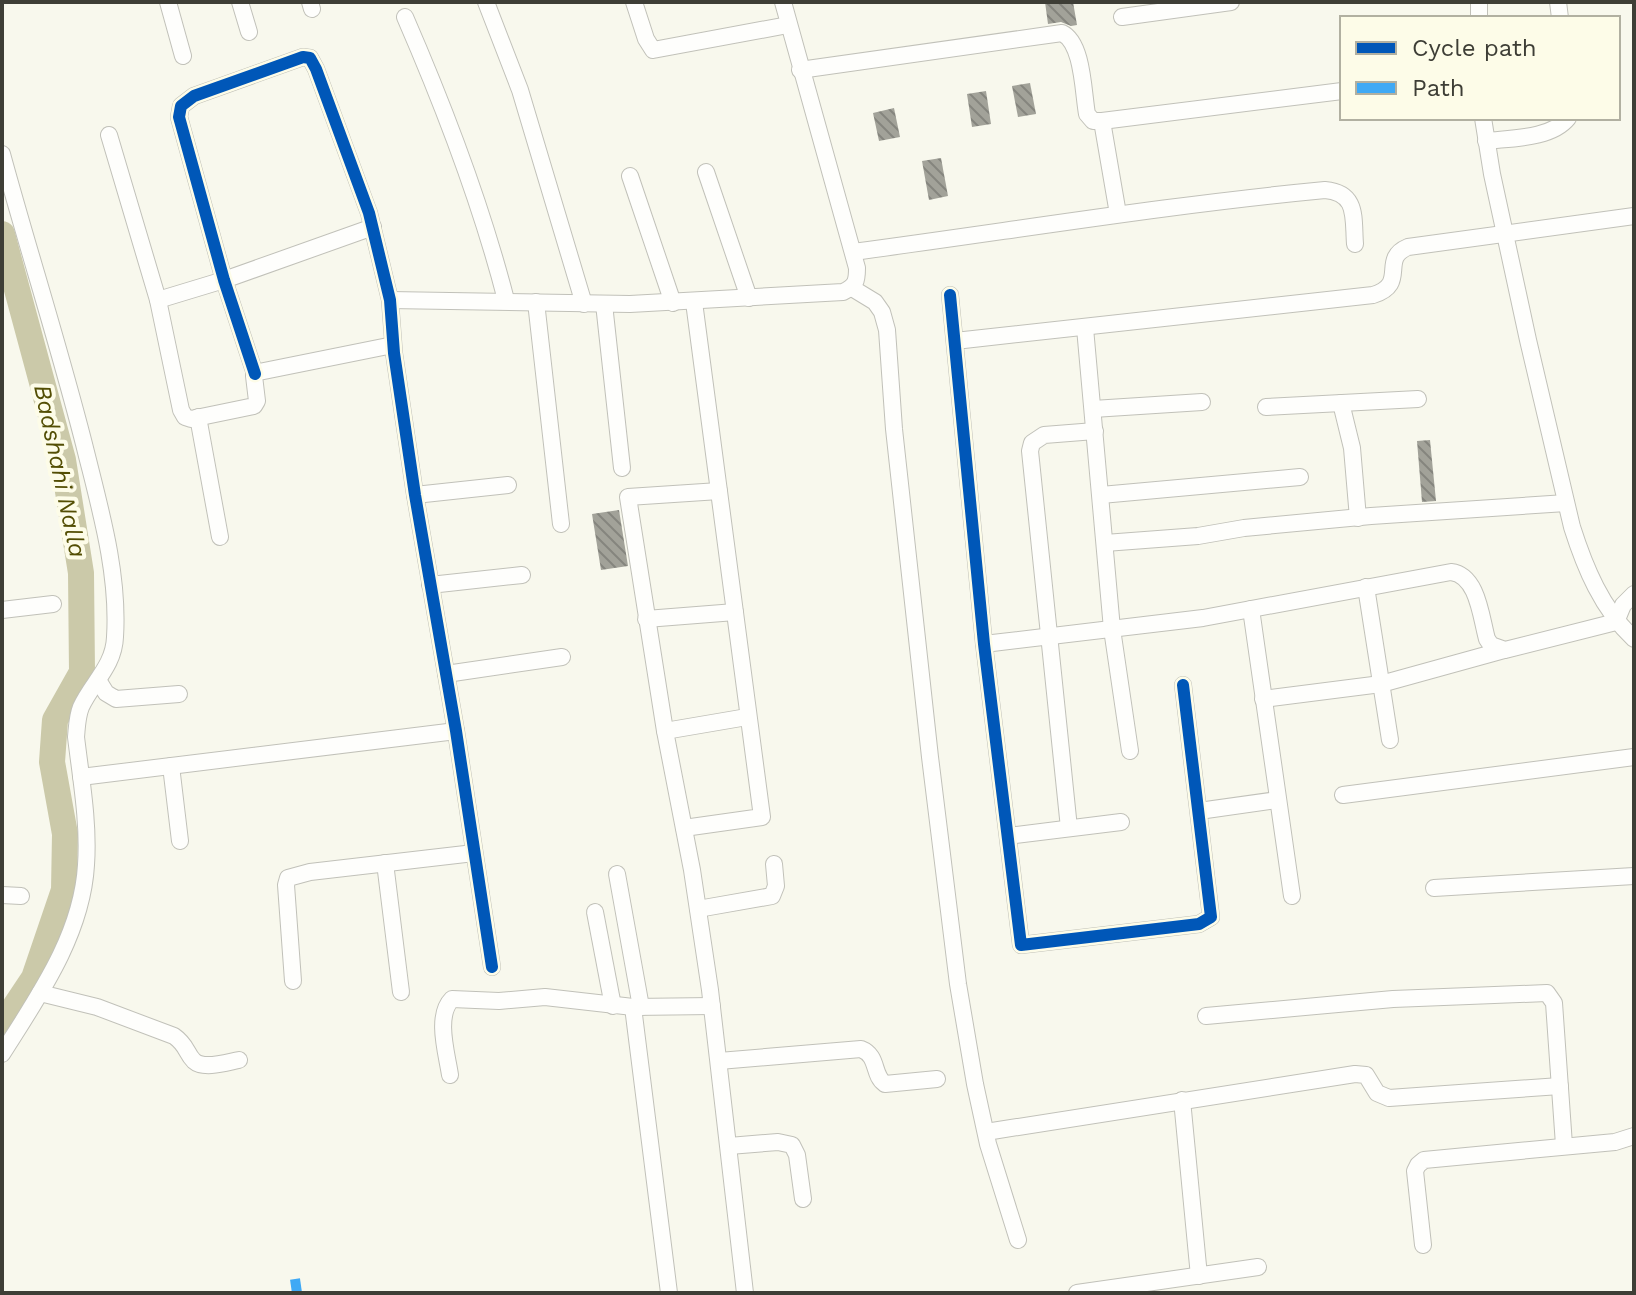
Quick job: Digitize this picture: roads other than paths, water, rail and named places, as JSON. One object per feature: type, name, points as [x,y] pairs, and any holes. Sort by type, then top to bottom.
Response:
[{"type":"street","points":[[168,2],[183,56]]},
{"type":"street","points":[[240,2],[249,32]]},
{"type":"street","points":[[486,2],[520,90],[584,304]]},
{"type":"street","points":[[634,2],[646,39],[653,50],[788,25]]},
{"type":"street","points":[[390,300],[673,303],[843,292],[852,288],[857,280],[853,252],[783,2]]},
{"type":"street","points":[[1122,17],[1231,2]]},
{"type":"street","points":[[405,17],[473,188],[506,300]]},
{"type":"street","points":[[800,70],[1062,33],[1071,37],[1077,51],[1087,114],[1093,121],[1340,91]]},
{"type":"street","points":[[109,135],[158,300],[181,410],[185,417],[198,417],[254,406],[257,401],[255,374],[224,280],[179,117],[181,106],[194,96],[290,60],[310,58],[316,69],[373,227],[390,300],[393,345],[415,495],[456,731],[492,967]]},
{"type":"street","points":[[1483,120],[1505,235],[1566,503],[1586,565],[1616,622],[1634,639]]},
{"type":"street","points":[[1486,141],[1548,131],[1566,120]]},
{"type":"street","points":[[1102,121],[1118,214]]},
{"type":"street","points":[[2,154],[73,399],[105,526],[116,615],[111,659],[81,708],[77,722],[86,835],[84,884],[58,961],[2,1054]]},
{"type":"street","points":[[706,172],[749,298]]},
{"type":"street","points":[[630,176],[673,303]]},
{"type":"street","points":[[853,252],[1118,214],[1325,190],[1338,191],[1346,196],[1352,207],[1355,244]]},
{"type":"street","points":[[955,341],[1373,295],[1385,291],[1392,284],[1395,257],[1400,251],[1634,216]]},
{"type":"street","points":[[158,300],[373,227]]},
{"type":"street","points":[[852,288],[875,302],[882,312],[887,330],[894,429],[958,984],[986,1132],[1018,1240]]},
{"type":"street","points":[[950,295],[984,644],[1021,945],[1199,924],[1211,917],[1183,685]]},
{"type":"street","points":[[536,302],[561,524]]},
{"type":"street","points":[[684,828],[762,817],[694,302]]},
{"type":"street","points":[[604,304],[622,468]]},
{"type":"street","points":[[1085,328],[1112,629],[1130,751]]},
{"type":"street","points":[[255,374],[393,345]]},
{"type":"street","points":[[1266,407],[1418,399]]},
{"type":"street","points":[[1093,409],[1202,402]]},
{"type":"street","points":[[1341,403],[1352,448],[1358,518]]},
{"type":"street","points":[[198,417],[220,537]]},
{"type":"street","points":[[1069,828],[1030,451],[1032,443],[1044,435],[1095,431]]},
{"type":"street","points":[[1101,495],[1300,477]]},
{"type":"street","points":[[415,495],[508,485]]},
{"type":"street","points":[[719,491],[628,497],[665,731],[698,909],[745,1293]]},
{"type":"street","points":[[1105,543],[1358,518],[1566,503]]},
{"type":"street","points":[[984,644],[1251,609],[1441,573],[1459,573],[1473,591],[1487,639],[1491,645],[1505,650]]},
{"type":"street","points":[[430,585],[522,575]]},
{"type":"street","points":[[1366,587],[1390,740]]},
{"type":"street","points":[[1616,622],[1623,605],[1634,594]]},
{"type":"street","points":[[2,610],[53,604]]},
{"type":"street","points":[[1251,609],[1292,896]]},
{"type":"street","points":[[646,619],[735,612]]},
{"type":"street","points":[[1263,699],[1381,684],[1616,622]]},
{"type":"street","points":[[446,674],[562,657]]},
{"type":"street","points":[[98,680],[106,693],[116,699],[179,694]]},
{"type":"street","points":[[665,731],[747,717]]},
{"type":"street","points":[[81,777],[456,731]]},
{"type":"street","points":[[1343,795],[1634,757]]},
{"type":"street","points":[[171,766],[180,841]]},
{"type":"street","points":[[1199,811],[1277,800]]},
{"type":"street","points":[[1008,836],[1121,822]]},
{"type":"street","points":[[293,981],[288,878],[310,872],[474,853]]},
{"type":"street","points":[[385,863],[401,992]]},
{"type":"street","points":[[698,909],[772,896],[776,886],[774,864]]},
{"type":"street","points":[[617,874],[637,1007],[669,1293]]},
{"type":"street","points":[[1434,888],[1634,876]]},
{"type":"street","points":[[2,895],[21,896]]},
{"type":"street","points":[[595,912],[613,1006]]},
{"type":"street","points":[[40,993],[97,1007],[174,1036],[183,1042],[192,1059],[201,1064],[239,1060]]},
{"type":"street","points":[[1206,1016],[1393,999],[1547,993],[1554,1003],[1564,1145]]},
{"type":"street","points":[[450,1075],[443,1021],[444,1009],[452,999],[499,1001],[545,997],[613,1006],[712,1006]]},
{"type":"street","points":[[719,1061],[861,1049],[869,1052],[878,1078],[885,1084],[937,1079]]},
{"type":"street","points":[[986,1132],[1355,1074],[1366,1075],[1377,1093],[1389,1098],[1560,1086]]},
{"type":"street","points":[[1182,1100],[1199,1276]]},
{"type":"street","points":[[1423,1245],[1415,1171],[1424,1160],[1615,1142],[1634,1136]]},
{"type":"street","points":[[729,1146],[778,1142],[792,1145],[797,1155],[803,1199]]},
{"type":"street","points":[[1077,1293],[1258,1267]]},
{"type":"waterway","name":"Badshahi Nalla","points":[[2,234],[63,460],[81,573],[82,672],[55,720],[52,762],[65,834],[64,890],[34,978],[2,1026]]}]
